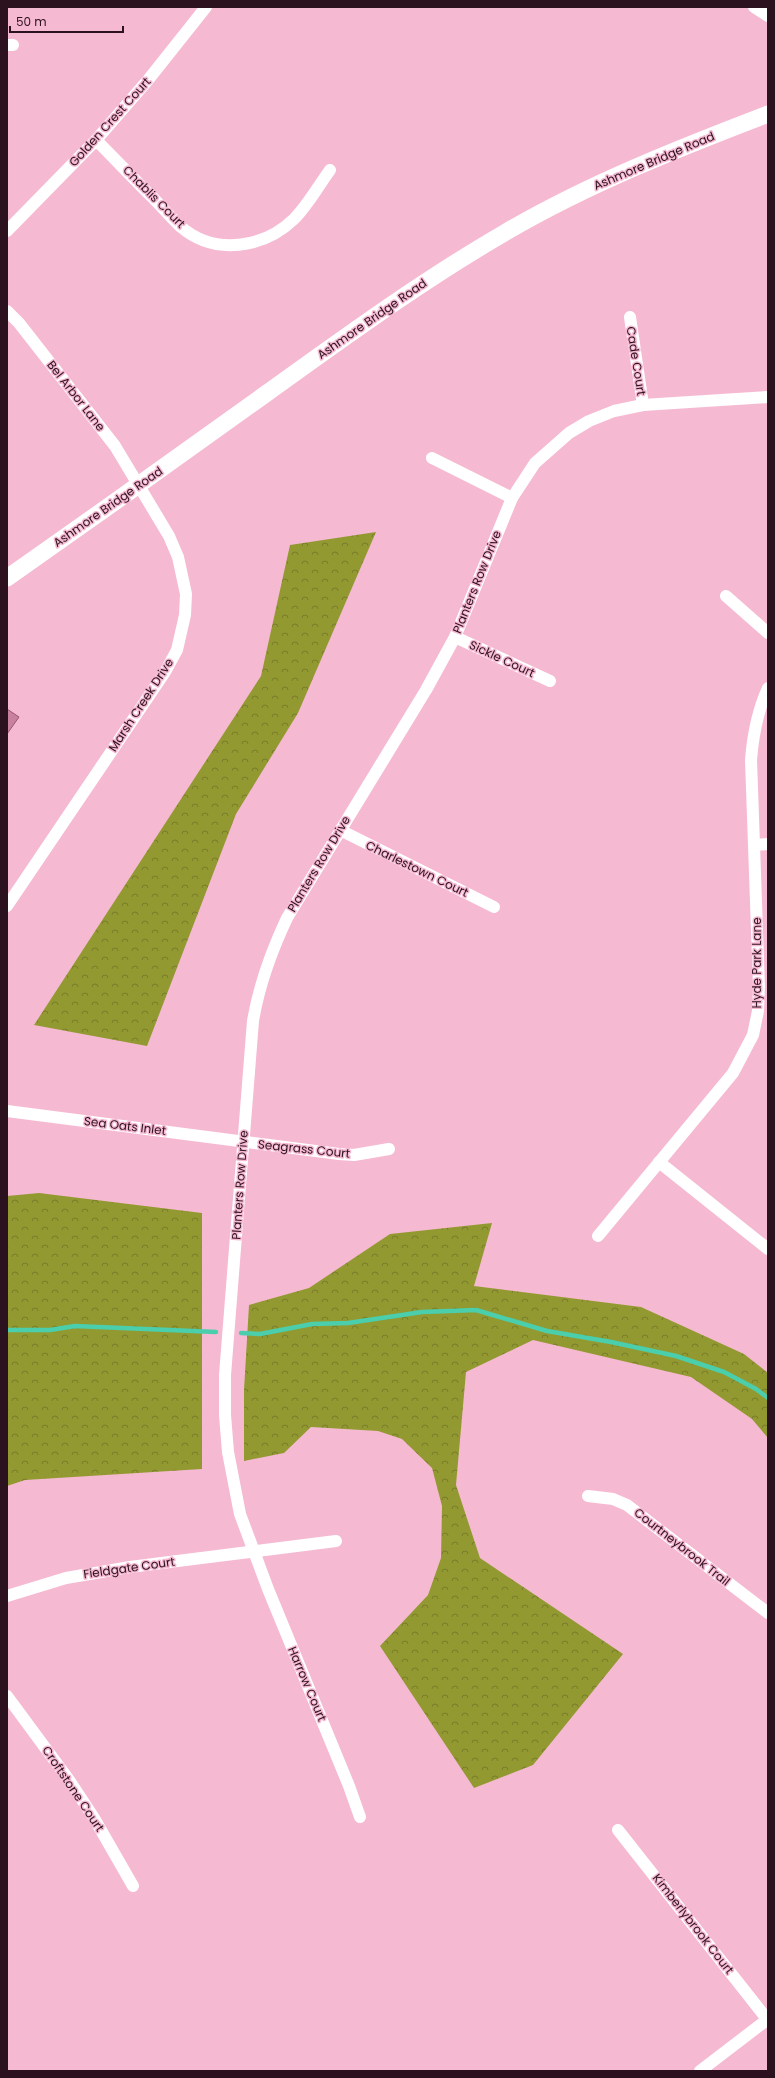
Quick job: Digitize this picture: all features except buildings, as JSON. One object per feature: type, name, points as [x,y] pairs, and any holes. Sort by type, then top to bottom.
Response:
[{"type":"main road","name":"Ashmore Bridge Road","points":[[7,578],[358,328],[438,274],[506,232],[556,205],[608,180],[768,114]]},
{"type":"street","name":"Golden Crest Court","points":[[7,231],[96,140],[148,80],[206,7]]},
{"type":"street","points":[[754,7],[768,16]]},
{"type":"street","name":"Chablis Court","points":[[96,140],[182,227],[200,238],[224,244],[254,243],[283,229],[296,218],[330,170]]},
{"type":"street","name":"Bel Arbor Lane","points":[[7,310],[19,323],[115,446],[139,485]]},
{"type":"street","name":"Cade Court","points":[[630,317],[643,404]]},
{"type":"street","name":"Planters Row Drive","points":[[254,1552],[240,1514],[228,1452],[225,1415],[226,1375],[253,1021],[263,975],[273,948],[287,918],[426,690],[454,637],[512,498],[535,463],[569,433],[590,421],[614,411],[643,404],[768,397]]},
{"type":"street","points":[[432,458],[512,498]]},
{"type":"street","name":"Marsh Creek Drive","points":[[7,906],[165,672],[177,650],[182,635],[186,615],[186,594],[178,558],[169,536],[139,485]]},
{"type":"street","points":[[726,596],[768,633]]},
{"type":"street","name":"Sickle Court","points":[[454,637],[550,682]]},
{"type":"street","name":"Hyde Park Lane","points":[[598,1236],[733,1073],[754,1035],[758,1011],[759,987],[751,760],[753,734],[759,708],[768,688]]},
{"type":"street","name":"Charlestown Court","points":[[340,830],[494,907]]},
{"type":"street","points":[[754,844],[768,844]]},
{"type":"street","name":"Sea Oats Inlet","points":[[7,1111],[243,1142]]},
{"type":"street","name":"Seagrass Court","points":[[243,1142],[354,1155],[389,1149]]},
{"type":"street","points":[[660,1162],[768,1249]]},
{"type":"street","name":"Courtneybrook Trail","points":[[588,1496],[613,1498],[627,1505],[768,1613]]},
{"type":"street","name":"Fieldgate Court","points":[[7,1596],[66,1578],[130,1567],[336,1541]]},
{"type":"street","name":"Harrow Court","points":[[254,1552],[349,1786],[360,1817]]},
{"type":"street","name":"Croftstone Court","points":[[7,1696],[69,1780],[94,1818],[133,1886]]},
{"type":"street","name":"Kimberlybrook Court","points":[[618,1830],[768,2019]]},
{"type":"street","points":[[700,2071],[768,2019]]},
{"type":"green space","points":[[376,532],[298,713],[236,814],[147,1046],[34,1025],[261,676],[290,545]]},
{"type":"green space","points":[[39,1193],[202,1213],[202,1469],[25,1480],[7,1486],[7,1196]]},
{"type":"green space","points":[[492,1223],[474,1286],[641,1307],[744,1354],[768,1373],[768,1438],[752,1419],[691,1377],[533,1340],[466,1372],[456,1485],[480,1558],[623,1654],[533,1765],[474,1788],[380,1646],[428,1595],[441,1558],[442,1506],[432,1468],[402,1439],[378,1431],[311,1427],[284,1453],[244,1461],[244,1390],[249,1305],[309,1288],[390,1234]]},
{"type":"waterway","points":[[241,1333],[260,1334],[312,1324],[348,1323],[422,1312],[476,1310],[547,1331],[611,1342],[676,1356],[724,1372],[756,1389],[768,1398]]},
{"type":"waterway","points":[[7,1330],[50,1330],[75,1326],[216,1332]]}]
